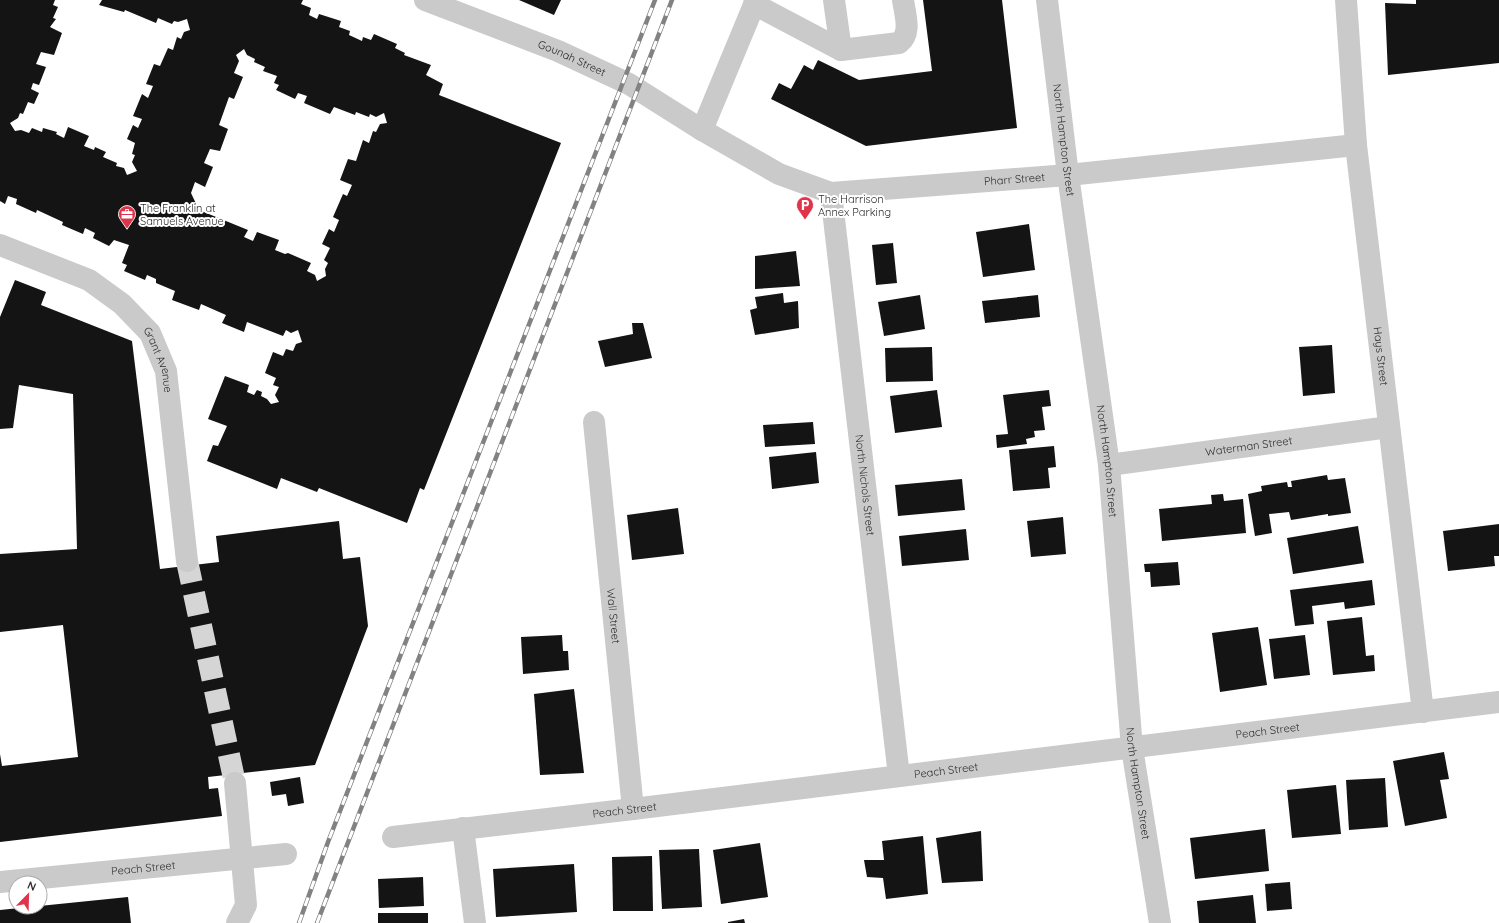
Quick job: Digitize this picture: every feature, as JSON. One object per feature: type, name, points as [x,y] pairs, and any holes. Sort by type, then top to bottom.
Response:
[{"type":"street","name":"Gounah Street","points":[[425,0],[558,52],[629,84],[706,132]]},
{"type":"street","points":[[834,0],[841,50]]},
{"type":"street","points":[[706,132],[755,2],[841,50],[899,43],[905,38],[907,30],[903,0]]},
{"type":"street","name":"North Hampton Street","points":[[1047,0],[1068,175],[1109,465],[1132,748],[1160,923]]},
{"type":"street","name":"Hays Street","points":[[1346,0],[1356,145],[1422,712]]},
{"type":"street","name":"Pharr Street","points":[[706,132],[779,174],[831,193],[1068,175],[1356,145]]},
{"type":"street","name":"North Nichols Street","points":[[831,193],[899,776]]},
{"type":"street","name":"Grant Avenue","points":[[0,245],[89,280],[122,304],[150,333],[166,371],[187,561]]},
{"type":"street","name":"Wall Street","points":[[594,422],[633,810]]},
{"type":"street","name":"Waterman Street","points":[[1109,465],[1389,427]]},
{"type":"street","name":"Peach Street","points":[[393,837],[633,810],[1499,702]]},
{"type":"street","points":[[235,783],[246,905],[238,923]]},
{"type":"street","points":[[463,828],[475,923]]},
{"type":"street","name":"Peach Street","points":[[0,882],[286,854]]},
{"type":"building","points":[[0,0],[55,0],[53,5],[58,7],[53,18],[56,19],[50,27],[62,33],[54,55],[41,52],[36,64],[46,67],[39,85],[33,83],[31,89],[39,93],[34,104],[28,102],[23,114],[20,113],[18,118],[10,123],[15,131],[21,130],[29,133],[32,128],[42,132],[43,128],[57,132],[56,134],[64,138],[68,127],[89,136],[84,146],[94,150],[95,147],[106,152],[103,157],[117,163],[116,166],[124,168],[127,175],[137,171],[132,162],[135,155],[132,154],[135,143],[127,139],[133,125],[138,128],[142,119],[133,116],[142,94],[148,98],[153,86],[146,84],[154,64],[160,66],[168,48],[173,50],[177,37],[181,39],[184,32],[190,30],[187,19],[178,22],[174,21],[172,24],[158,18],[156,23],[125,10],[124,12],[99,5],[102,0],[303,0],[301,4],[311,8],[309,15],[317,19],[319,14],[341,21],[339,27],[350,31],[349,35],[362,41],[363,37],[371,40],[374,34],[397,44],[395,48],[405,53],[404,55],[431,65],[426,75],[443,84],[439,95],[561,143],[424,490],[420,488],[407,523],[319,488],[317,492],[281,478],[277,489],[207,461],[213,445],[218,446],[227,426],[208,419],[225,376],[249,385],[247,392],[254,395],[257,390],[262,392],[261,396],[267,399],[271,404],[279,402],[275,395],[279,387],[273,385],[276,378],[265,373],[273,352],[283,356],[286,349],[293,351],[296,344],[302,342],[298,330],[291,333],[286,330],[283,336],[247,322],[244,332],[222,323],[226,315],[201,304],[199,310],[172,300],[175,291],[156,283],[156,279],[147,275],[145,280],[124,271],[127,265],[122,263],[129,245],[114,240],[109,246],[93,238],[95,233],[85,228],[83,234],[62,225],[63,222],[37,210],[36,213],[16,204],[17,199],[8,196],[5,204],[0,201]],"holes":[[[244,49],[247,55],[255,59],[254,62],[265,67],[263,71],[277,76],[274,83],[279,85],[276,90],[295,99],[298,93],[307,96],[304,103],[330,114],[334,107],[355,115],[356,112],[369,117],[370,114],[376,117],[384,113],[387,123],[380,124],[376,132],[373,131],[369,143],[363,140],[356,161],[348,159],[340,180],[352,185],[347,196],[343,194],[333,217],[339,220],[334,232],[329,229],[322,244],[330,248],[324,260],[328,263],[325,269],[326,276],[317,281],[315,275],[307,271],[311,263],[288,253],[285,254],[275,250],[279,240],[257,232],[253,241],[244,237],[248,230],[199,210],[191,193],[195,182],[205,187],[213,167],[204,163],[210,149],[220,151],[228,129],[219,125],[229,97],[234,99],[243,77],[234,73],[239,61],[236,55]]]},
{"type":"building","points":[[519,0],[561,0],[554,15]]},
{"type":"building","points":[[923,0],[1002,0],[1017,128],[866,146],[771,99],[779,83],[791,89],[804,65],[813,70],[818,60],[859,80],[932,71]]},
{"type":"building","points":[[1416,0],[1499,0],[1499,63],[1388,75],[1385,3],[1416,4]]},
{"type":"building","points":[[1029,224],[1035,270],[983,277],[976,232]]},
{"type":"building","points":[[893,243],[897,283],[876,285],[872,245]]},
{"type":"building","points":[[796,251],[800,286],[755,289],[755,256]]},
{"type":"building","points":[[15,280],[46,292],[41,305],[132,341],[160,569],[219,562],[216,536],[339,521],[343,559],[360,557],[368,626],[315,765],[208,777],[209,789],[218,788],[222,816],[0,842],[0,754],[2,766],[78,757],[63,625],[0,632],[0,554],[77,549],[73,394],[19,385],[13,428],[0,429],[0,317]]},
{"type":"building","points":[[783,293],[784,303],[798,301],[799,328],[755,335],[750,310],[757,308],[755,297]]},
{"type":"building","points":[[920,295],[925,329],[884,336],[878,302]]},
{"type":"building","points":[[1038,295],[1040,317],[985,323],[982,301]]},
{"type":"building","points":[[632,323],[643,323],[652,358],[605,367],[598,341],[633,334]]},
{"type":"building","points":[[1332,345],[1335,393],[1303,396],[1299,347]]},
{"type":"building","points":[[932,347],[933,381],[886,382],[885,348]]},
{"type":"building","points":[[937,390],[942,427],[895,433],[890,396]]},
{"type":"building","points":[[1049,390],[1051,406],[1042,407],[1045,430],[1034,431],[1035,437],[1026,439],[1027,444],[997,448],[996,435],[1008,434],[1003,395]]},
{"type":"building","points":[[813,422],[815,444],[765,447],[763,425]]},
{"type":"building","points":[[1054,446],[1056,467],[1048,468],[1050,488],[1013,491],[1009,450]]},
{"type":"building","points":[[816,452],[819,483],[772,489],[769,457]]},
{"type":"building","points":[[1327,475],[1328,480],[1345,478],[1351,513],[1328,516],[1328,514],[1291,520],[1289,512],[1269,514],[1272,533],[1255,536],[1248,494],[1262,491],[1261,486],[1287,482],[1288,487],[1292,487],[1291,481]]},
{"type":"building","points":[[962,479],[965,510],[898,516],[895,485]]},
{"type":"building","points":[[1223,494],[1224,501],[1243,499],[1246,533],[1162,541],[1159,509],[1212,504],[1211,495]]},
{"type":"building","points":[[678,508],[684,554],[632,560],[627,515]]},
{"type":"building","points":[[1063,517],[1066,554],[1031,557],[1027,521]]},
{"type":"building","points":[[1499,524],[1499,556],[1494,556],[1495,566],[1448,571],[1443,531]]},
{"type":"building","points":[[1358,526],[1364,563],[1293,574],[1287,538]]},
{"type":"building","points":[[966,529],[969,560],[902,566],[899,536]]},
{"type":"building","points":[[1178,562],[1180,585],[1151,587],[1150,572],[1145,572],[1144,564]]},
{"type":"building","points":[[1372,580],[1375,605],[1345,609],[1344,602],[1312,606],[1314,624],[1295,626],[1290,590]]},
{"type":"building","points":[[1362,617],[1366,656],[1374,655],[1375,671],[1333,675],[1327,621]]},
{"type":"building","points":[[1258,627],[1267,685],[1220,692],[1212,633]]},
{"type":"building","points":[[562,635],[563,651],[568,651],[569,670],[523,674],[521,637]]},
{"type":"building","points":[[1305,635],[1310,675],[1274,679],[1269,639]]},
{"type":"building","points":[[574,689],[584,773],[540,775],[534,694]]},
{"type":"building","points":[[1444,752],[1449,779],[1440,780],[1447,818],[1405,826],[1393,761]]},
{"type":"building","points":[[300,777],[304,803],[288,806],[286,794],[272,796],[270,782]]},
{"type":"building","points":[[1385,778],[1388,827],[1349,830],[1346,780]]},
{"type":"building","points":[[1336,785],[1341,834],[1292,838],[1287,790]]},
{"type":"building","points":[[1265,829],[1269,871],[1195,879],[1190,838]]},
{"type":"building","points":[[981,831],[983,881],[942,883],[936,838]]},
{"type":"building","points":[[923,836],[928,894],[886,899],[883,878],[867,877],[864,860],[884,860],[882,841]]},
{"type":"building","points":[[760,843],[768,897],[721,904],[713,850]]},
{"type":"building","points":[[699,849],[702,907],[662,909],[659,850]]},
{"type":"building","points":[[652,856],[653,911],[613,911],[612,857]]},
{"type":"building","points":[[574,864],[577,912],[496,917],[493,869]]},
{"type":"building","points":[[423,877],[424,906],[379,908],[378,879]]},
{"type":"building","points":[[1290,882],[1292,909],[1267,911],[1265,884]]},
{"type":"building","points":[[1253,895],[1256,923],[1199,923],[1197,901]]},
{"type":"building","points":[[128,897],[131,923],[0,923],[0,910],[8,909],[8,915],[48,915],[48,905]]},
{"type":"building","points":[[378,913],[428,913],[428,923],[378,923]]},
{"type":"building","points":[[744,919],[745,923],[728,923],[728,922]]},
{"type":"tunnel","points":[[187,561],[235,783]]},
{"type":"railway","points":[[299,923],[328,842],[655,0]]},
{"type":"railway","points":[[317,923],[672,0]]},
{"type":"place","name":"The Harrison Annex Parking","points":[[805,220]]},
{"type":"place","name":"The Franklin at Samuels Avenue","points":[[127,229]]}]
